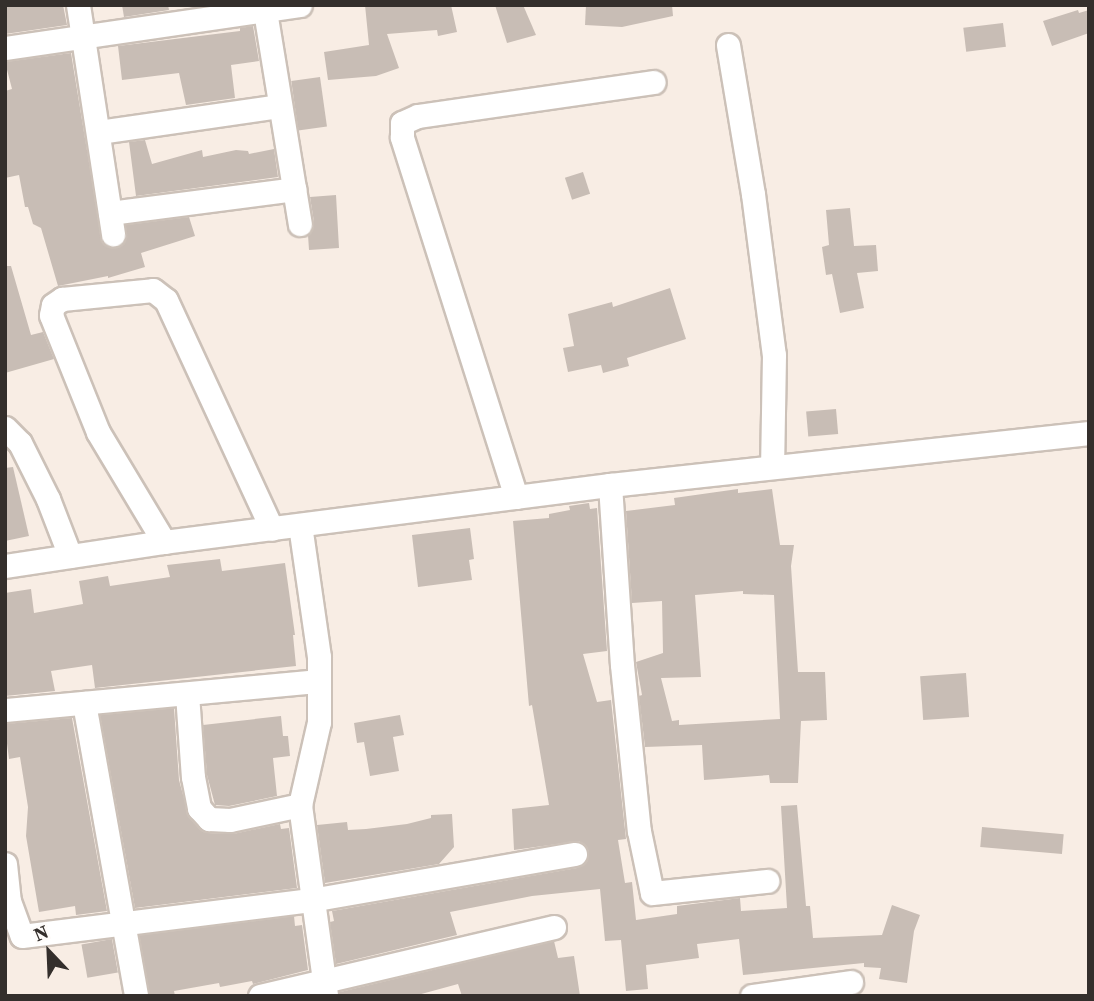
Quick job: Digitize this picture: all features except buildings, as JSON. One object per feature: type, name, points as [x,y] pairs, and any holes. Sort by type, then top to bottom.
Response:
[{"type":"street","points":[[78,5],[111,224],[294,189]]},
{"type":"street","points":[[5,48],[84,34],[300,5]]},
{"type":"street","points":[[264,9],[300,224]]},
{"type":"street","points":[[728,45],[753,194],[774,355],[772,467]]},
{"type":"street","points":[[516,497],[402,137],[402,123],[418,116],[654,82]]},
{"type":"street","points":[[99,132],[280,106]]},
{"type":"street","points":[[164,542],[98,432],[51,315],[53,305],[62,299],[153,290],[166,300],[272,528]]},
{"type":"street","points":[[5,428],[20,443],[48,499],[70,556]]},
{"type":"street","points":[[5,566],[164,542],[610,485],[1089,433]]},
{"type":"street","points":[[610,485],[622,665],[639,831],[652,893],[767,881]]},
{"type":"street","points":[[300,525],[319,657],[319,722],[300,805],[325,988]]},
{"type":"street","points":[[5,710],[319,681]]},
{"type":"street","points":[[187,694],[197,797],[199,808],[209,820],[230,820],[300,805]]},
{"type":"street","points":[[84,704],[136,996]]},
{"type":"street","points":[[5,864],[9,901],[22,936],[311,900],[575,855]]},
{"type":"street","points":[[260,996],[325,988],[554,927]]},
{"type":"street","points":[[752,996],[851,982]]}]
